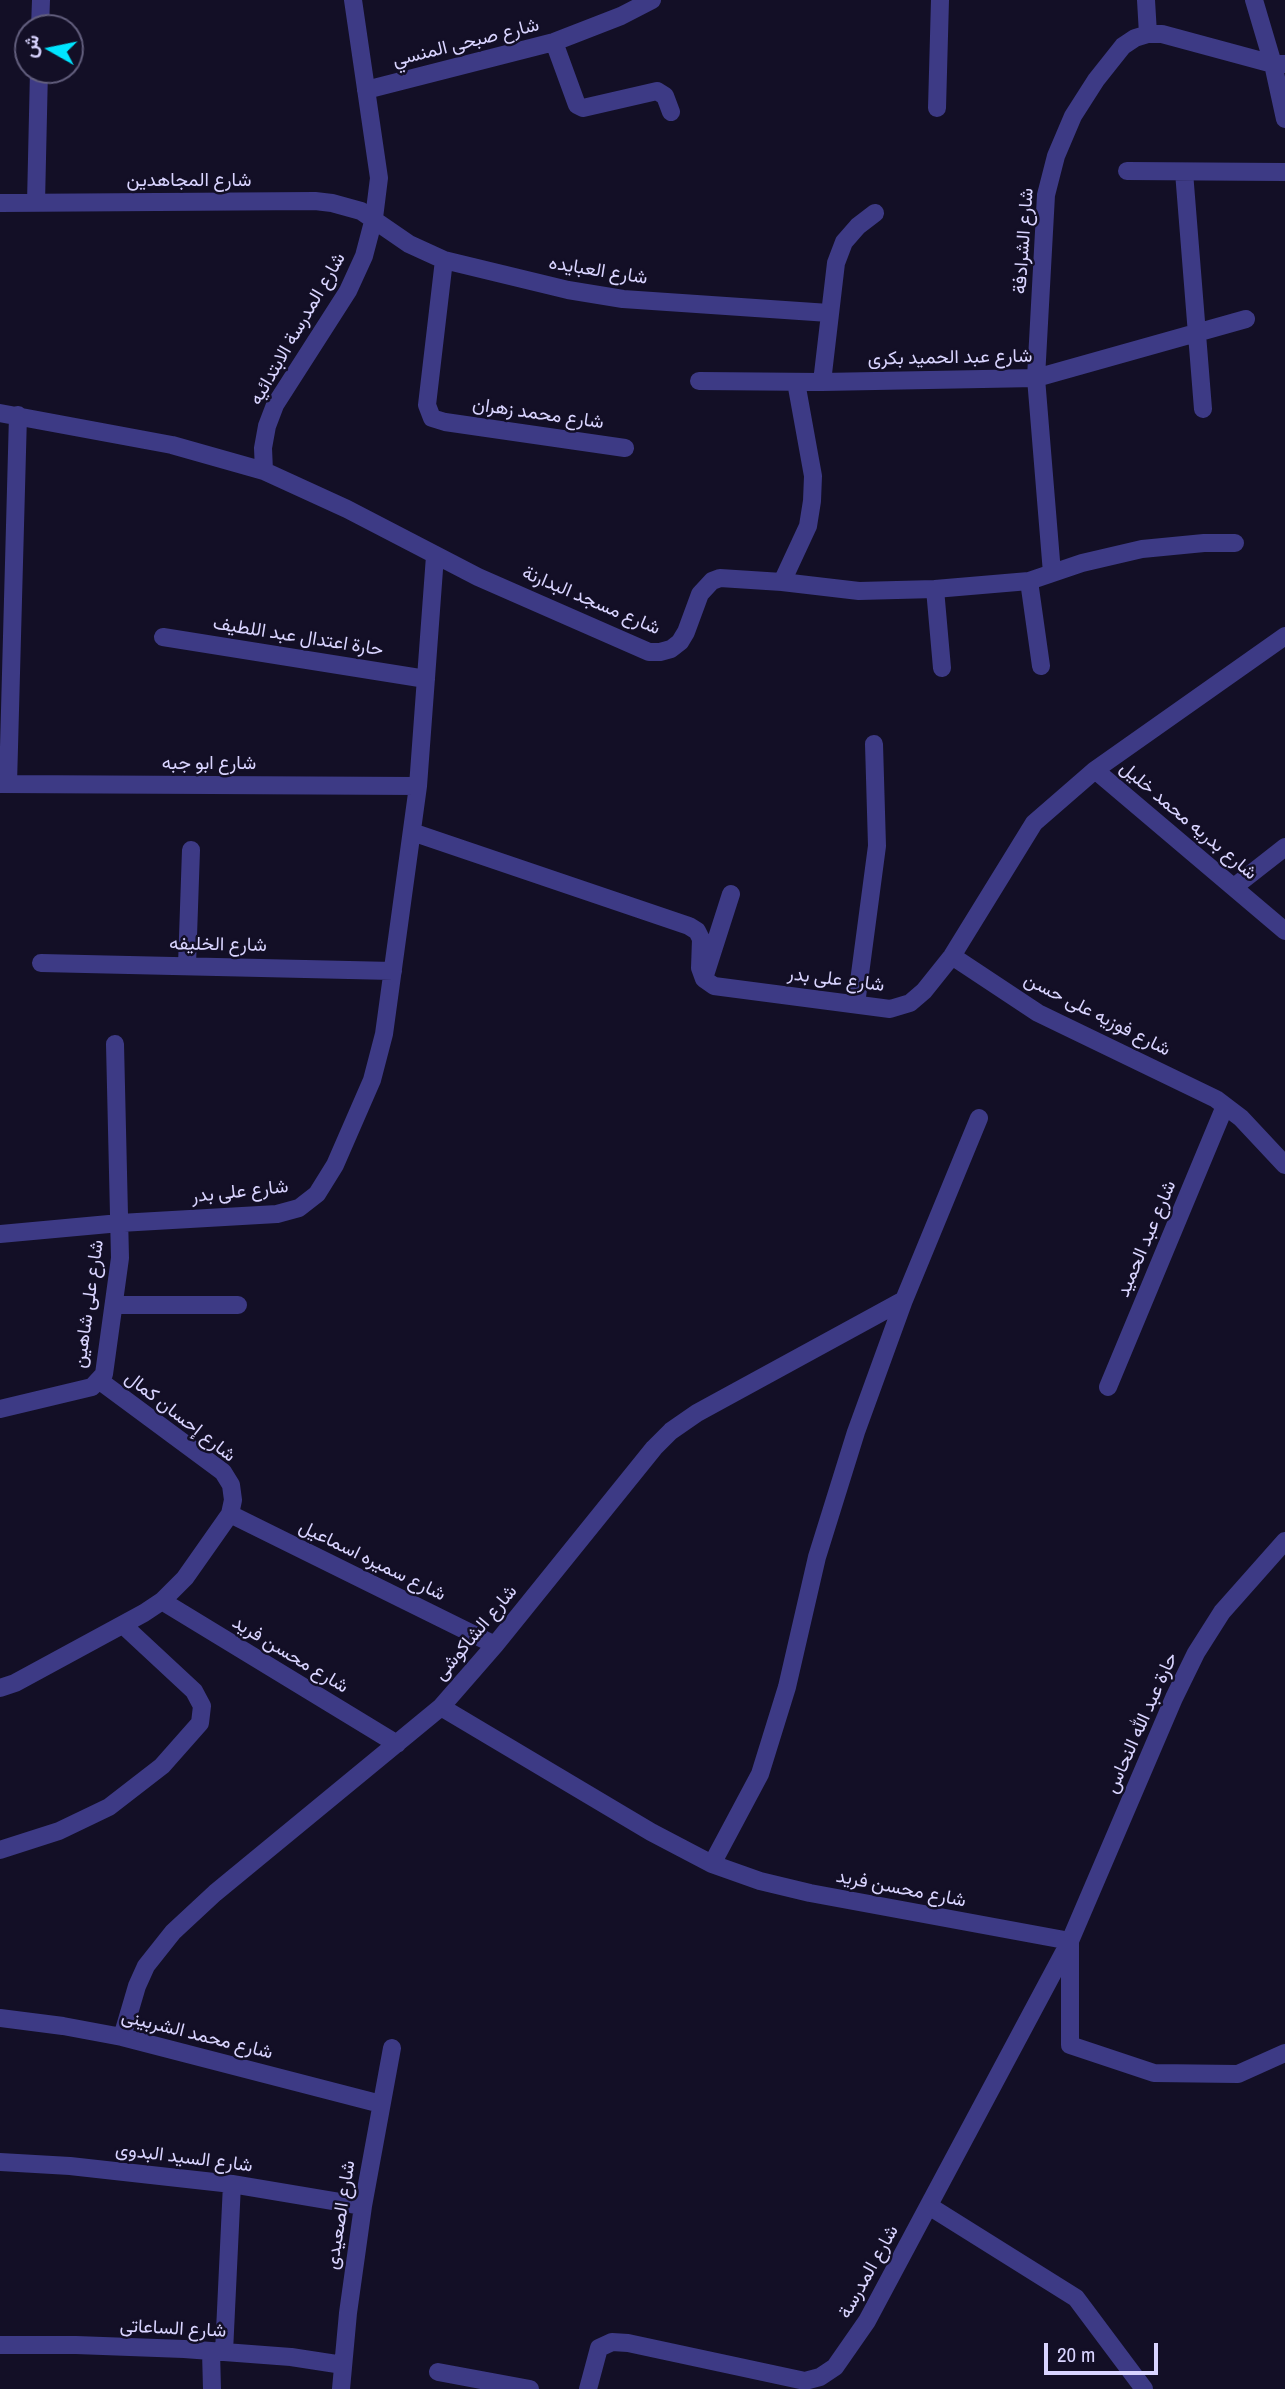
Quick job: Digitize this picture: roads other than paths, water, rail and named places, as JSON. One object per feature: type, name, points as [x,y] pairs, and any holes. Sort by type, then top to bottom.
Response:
[{"type":"street","points":[[342,0],[354,9]]},
{"type":"street","name":"شارع صبحى المنسي","points":[[366,90],[554,42],[621,16],[652,0]]},
{"type":"street","points":[[937,108],[940,0]]},
{"type":"street","points":[[1146,0],[1148,34],[1162,34],[1279,64]]},
{"type":"street","points":[[1254,0],[1279,64],[1285,119]]},
{"type":"street","name":"شارع المدرسة الابتدائيه","points":[[264,471],[263,448],[275,405],[348,291],[364,256],[374,218],[379,178],[354,9]]},
{"type":"street","name":"شارع الشرادفة","points":[[1052,573],[1036,378],[1046,195],[1056,156],[1073,116],[1096,80],[1123,46],[1148,34]]},
{"type":"street","points":[[554,42],[577,106],[657,91],[665,96],[671,113]]},
{"type":"street","points":[[36,203],[39,84]]},
{"type":"street","points":[[1127,172],[1285,172]]},
{"type":"street","points":[[1184,172],[1203,409]]},
{"type":"street","name":"شارع المجاهدين","points":[[0,202],[315,201],[347,205],[374,218]]},
{"type":"street","points":[[822,382],[836,263],[844,242],[858,226],[875,213]]},
{"type":"street","name":"شارع العبايده","points":[[374,218],[409,244],[444,260],[568,289],[623,299],[829,313]]},
{"type":"street","name":"شارع محمد زهران","points":[[444,260],[427,405],[432,418],[625,447]]},
{"type":"street","name":"شارع عبد الحميد بكرى","points":[[699,380],[822,382],[1036,378],[1246,319]]},
{"type":"street","points":[[782,582],[808,526],[812,501],[813,476],[796,382]]},
{"type":"street","points":[[4,784],[9,414]]},
{"type":"street","name":"شارع مسجد البدارنة","points":[[9,414],[172,446],[264,471],[347,509],[435,556],[649,652],[671,649],[680,642],[700,594],[712,582],[728,577],[859,591],[935,589],[1029,581],[1092,560],[1142,549],[1235,542]]},
{"type":"street","name":"شارع على بدر","points":[[0,1234],[120,1223],[277,1214],[299,1208],[317,1194],[335,1165],[372,1080],[383,1034],[418,786],[435,556]]},
{"type":"street","points":[[1029,581],[1041,666]]},
{"type":"street","points":[[935,589],[942,668]]},
{"type":"street","name":"شارع على بدر","points":[[704,979],[714,986],[890,1009],[910,1003],[924,991],[952,956],[1034,822],[1095,770],[1285,636]]},
{"type":"street","name":"حارة اعتدال عبد اللطيف","points":[[163,637],[426,679]]},
{"type":"street","points":[[856,1004],[877,846],[874,744]]},
{"type":"street","name":"شارع بدريه محمد خليل","points":[[1095,770],[1285,931]]},
{"type":"street","name":"شارع ابو جبه","points":[[4,784],[418,786]]},
{"type":"street","points":[[412,832],[689,926],[697,931],[701,939],[700,968],[704,979]]},
{"type":"street","points":[[1234,887],[1285,847]]},
{"type":"street","points":[[187,965],[191,850]]},
{"type":"street","points":[[704,979],[731,894]]},
{"type":"street","name":"شارع فوزيه على حسن","points":[[952,956],[1038,1013],[1188,1085],[1225,1107],[1241,1118],[1285,1165]]},
{"type":"street","name":"شارع الخليفه","points":[[41,963],[393,971]]},
{"type":"street","name":"شارع على شاهين","points":[[0,1409],[92,1387],[104,1374],[120,1258],[115,1044]]},
{"type":"street","name":"شارع عبد الحميد","points":[[1108,1387],[1225,1107]]},
{"type":"street","points":[[712,1864],[760,1774],[787,1687],[817,1557],[856,1432],[904,1300],[979,1118]]},
{"type":"street","name":"شارع الشاكوشى","points":[[122,2037],[137,1986],[146,1966],[173,1932],[215,1893],[441,1707],[495,1646],[654,1448],[671,1431],[697,1413],[904,1300]]},
{"type":"street","points":[[114,1306],[238,1305]]},
{"type":"street","name":"شارع إحسان كمال","points":[[100,1381],[223,1472],[231,1485],[233,1500],[226,1521]]},
{"type":"street","points":[[0,1688],[123,1625],[162,1601],[185,1578],[226,1521]]},
{"type":"street","name":"شارع سميره اسماعيل","points":[[226,1521],[495,1646]]},
{"type":"street","name":"حارة عبد الله النحاس","points":[[1070,1941],[1174,1698],[1196,1653],[1222,1612],[1285,1541]]},
{"type":"street","name":"شارع محسن فريد","points":[[162,1601],[397,1744]]},
{"type":"street","points":[[0,1850],[59,1831],[109,1807],[162,1766],[200,1723],[202,1706],[194,1691],[123,1625]]},
{"type":"street","name":"شارع محسن فريد","points":[[441,1707],[651,1832],[712,1864],[760,1881],[810,1893],[1070,1941]]},
{"type":"street","points":[[1070,1941],[1070,2045],[1154,2073],[1238,2074],[1285,2053]]},
{"type":"street","name":"شارع المدرسة","points":[[588,2389],[599,2348],[612,2342],[628,2343],[805,2381],[820,2377],[835,2367],[867,2322],[1070,1941]]},
{"type":"street","name":"شارع محمد الشربينى","points":[[0,2018],[122,2037],[381,2104]]},
{"type":"street","name":"شارع الصعيدى","points":[[341,2389],[363,2206],[391,2048]]},
{"type":"street","name":"شارع السيد البدوى","points":[[0,2162],[70,2166],[232,2184],[363,2206]]},
{"type":"street","points":[[212,2389],[218,2351],[232,2184]]},
{"type":"street","points":[[929,2206],[1076,2298],[1144,2389]]},
{"type":"street","name":"شارع الساعاتى","points":[[0,2345],[218,2351],[291,2357],[343,2365]]},
{"type":"street","points":[[438,2372],[530,2389]]}]
